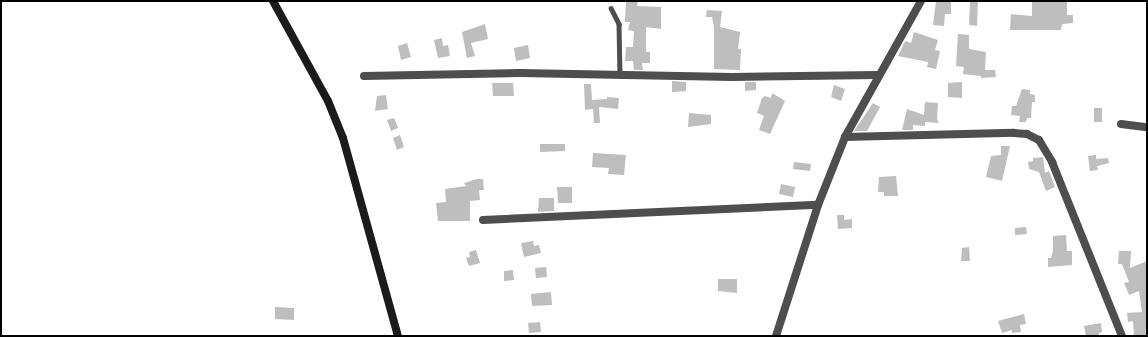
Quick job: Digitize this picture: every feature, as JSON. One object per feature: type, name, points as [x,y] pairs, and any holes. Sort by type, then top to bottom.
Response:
[{"type":"main road","points":[[273,1],[328,101],[343,138],[398,336]]},
{"type":"street","points":[[776,336],[818,205],[845,137],[877,75],[921,1]]},
{"type":"street","points":[[364,76],[520,73],[620,76],[877,75]]},
{"type":"street","points":[[1121,124],[1147,127]]},
{"type":"street","points":[[845,137],[1014,133],[1027,134],[1039,140],[1052,162],[1122,336]]},
{"type":"street","points":[[483,220],[818,205]]},
{"type":"lane","points":[[611,8],[619,24],[620,76]]},
{"type":"building","points":[[626,1],[638,2],[637,6],[661,7],[661,29],[646,27],[646,52],[650,52],[650,63],[642,63],[643,70],[634,70],[633,61],[625,61],[626,47],[633,47],[634,31],[628,30],[630,22],[625,22]]},
{"type":"building","points":[[936,1],[951,1],[951,14],[945,14],[944,26],[933,25]]},
{"type":"building","points":[[970,1],[978,1],[977,26],[969,25]]},
{"type":"building","points":[[1032,1],[1067,1],[1067,15],[1073,15],[1073,23],[1062,24],[1061,30],[1010,30],[1011,14],[1032,16]]},
{"type":"building","points":[[707,10],[722,11],[720,27],[740,32],[738,49],[741,49],[740,70],[714,69],[714,27],[712,17],[706,17]]},
{"type":"building","points":[[485,24],[488,39],[471,43],[475,56],[467,58],[462,32]]},
{"type":"building","points":[[914,32],[938,40],[935,50],[940,51],[936,69],[927,67],[928,62],[898,56],[905,41],[911,43]]},
{"type":"building","points":[[958,34],[969,35],[969,49],[986,52],[985,70],[995,70],[996,77],[981,78],[981,76],[963,74],[964,67],[956,66]]},
{"type":"building","points":[[442,38],[443,46],[448,45],[450,56],[438,58],[434,40]]},
{"type":"building","points":[[407,43],[411,57],[401,60],[398,46]]},
{"type":"building","points":[[528,45],[530,58],[516,61],[514,48]]},
{"type":"building","points":[[672,81],[686,82],[686,91],[672,92]]},
{"type":"building","points":[[745,82],[756,82],[756,90],[745,91]]},
{"type":"building","points":[[962,82],[962,98],[948,97],[948,83]]},
{"type":"building","points":[[492,83],[513,83],[514,96],[493,96]]},
{"type":"building","points":[[584,84],[591,84],[592,100],[607,99],[607,97],[619,98],[618,109],[599,107],[600,123],[594,123],[593,109],[585,110]]},
{"type":"building","points":[[834,85],[845,89],[841,101],[831,97]]},
{"type":"building","points":[[1022,89],[1030,90],[1030,94],[1035,95],[1035,102],[1032,102],[1031,118],[1027,118],[1026,122],[1019,122],[1020,116],[1011,115],[1012,106],[1016,106]]},
{"type":"building","points":[[772,93],[785,101],[770,134],[759,130],[764,116],[757,113],[762,98],[765,96],[771,98]]},
{"type":"building","points":[[386,95],[388,109],[375,111],[377,96]]},
{"type":"building","points":[[925,102],[938,103],[937,119],[939,123],[925,122],[925,126],[913,125],[913,130],[902,130],[907,109],[924,115]]},
{"type":"building","points":[[873,103],[880,107],[867,131],[854,131]]},
{"type":"building","points":[[1094,108],[1102,108],[1102,122],[1094,122]]},
{"type":"building","points":[[689,113],[711,115],[711,124],[688,127]]},
{"type":"building","points":[[394,118],[398,128],[391,131],[387,120]]},
{"type":"building","points":[[400,135],[404,147],[397,150],[393,138]]},
{"type":"building","points":[[540,144],[565,144],[565,151],[540,152]]},
{"type":"building","points":[[1001,146],[1010,146],[1002,181],[986,177],[991,156],[1001,155]]},
{"type":"building","points":[[593,153],[626,155],[624,175],[608,174],[609,168],[592,167]]},
{"type":"building","points":[[1096,155],[1096,159],[1108,158],[1109,163],[1097,166],[1098,170],[1090,171],[1088,156]]},
{"type":"building","points":[[1043,157],[1045,173],[1049,171],[1055,187],[1046,191],[1039,172],[1029,169],[1028,162],[1033,161],[1033,158]]},
{"type":"building","points":[[794,162],[811,164],[810,171],[793,169]]},
{"type":"building","points":[[896,176],[898,196],[884,196],[884,192],[878,192],[879,177]]},
{"type":"building","points":[[477,179],[483,179],[484,190],[479,190],[480,200],[470,201],[470,221],[438,221],[436,203],[446,202],[445,189],[466,186],[464,183]]},
{"type":"building","points":[[781,184],[795,187],[793,197],[779,194]]},
{"type":"building","points":[[557,187],[572,187],[572,203],[558,203]]},
{"type":"building","points":[[539,198],[554,198],[554,211],[538,212]]},
{"type":"building","points":[[837,215],[844,215],[844,220],[852,219],[852,228],[838,229]]},
{"type":"building","points":[[1026,227],[1027,234],[1015,235],[1015,228]]},
{"type":"building","points":[[1066,235],[1067,251],[1072,251],[1072,265],[1048,267],[1048,258],[1051,258],[1053,251],[1053,236]]},
{"type":"building","points":[[533,241],[534,246],[539,245],[541,253],[524,257],[521,243]]},
{"type":"building","points":[[969,247],[970,261],[961,261],[962,248]]},
{"type":"building","points":[[476,250],[480,263],[469,266],[466,258],[470,257],[469,252]]},
{"type":"building","points":[[1119,251],[1131,251],[1130,268],[1147,261],[1147,336],[1134,336],[1133,321],[1128,322],[1127,313],[1142,312],[1139,291],[1129,295],[1124,283],[1129,282],[1122,264],[1118,264]]},
{"type":"building","points":[[546,267],[547,277],[536,278],[535,268]]},
{"type":"building","points":[[513,270],[514,280],[504,281],[504,271]]},
{"type":"building","points":[[718,279],[737,279],[737,293],[718,291]]},
{"type":"building","points":[[551,292],[552,305],[532,306],[531,294]]},
{"type":"building","points":[[275,307],[294,308],[294,320],[275,319]]},
{"type":"building","points":[[1024,314],[1026,324],[1020,325],[1021,332],[1012,333],[1012,330],[1002,333],[998,321]]},
{"type":"building","points":[[540,322],[541,332],[529,333],[528,323]]},
{"type":"building","points":[[1101,323],[1102,332],[1099,333],[1099,336],[1086,336],[1084,326]]}]
